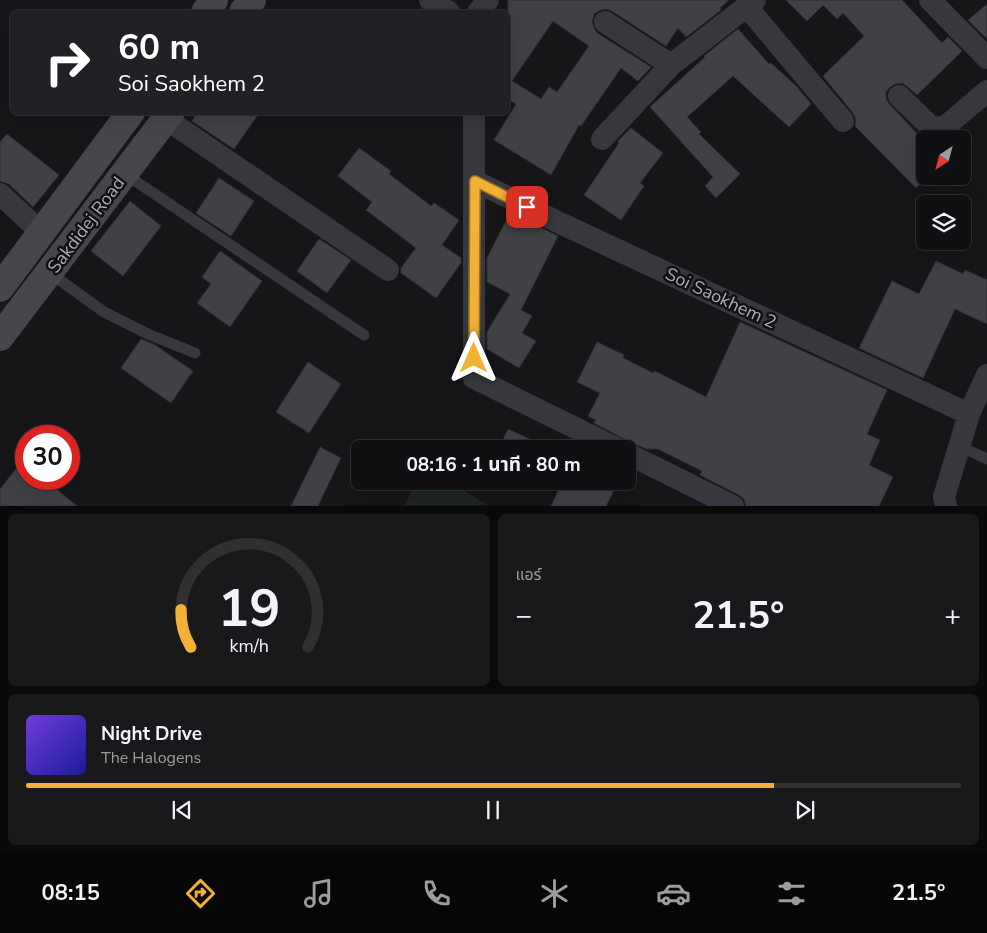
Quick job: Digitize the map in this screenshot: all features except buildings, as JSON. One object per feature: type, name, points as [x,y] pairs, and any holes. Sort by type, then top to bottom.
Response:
[{"type":"main road","name":"Sakdidej Road","points":[[0,288],[129,115]]},
{"type":"main road","name":"Sakdidej Road","points":[[0,337],[169,116]]},
{"type":"street","points":[[430,0],[446,10]]},
{"type":"street","points":[[480,10],[488,0]]},
{"type":"street","points":[[930,0],[987,58]]},
{"type":"street","points":[[602,139],[671,65],[751,4],[843,121]]},
{"type":"street","points":[[605,22],[671,65]]},
{"type":"street","points":[[899,96],[929,125],[936,128],[946,126],[987,91]]},
{"type":"street","points":[[474,115],[474,378],[600,440]]},
{"type":"street","points":[[169,116],[388,270]]},
{"type":"street","name":"Soi Saokhem 2","points":[[475,181],[562,224],[969,414]]},
{"type":"street","points":[[0,194],[42,233]]},
{"type":"street","points":[[946,506],[944,497],[969,414],[987,375]]},
{"type":"street","points":[[636,458],[733,506]]},
{"type":"lane","points":[[125,174],[364,335]]},
{"type":"lane","points":[[50,273],[104,312],[148,334],[195,353]]},
{"type":"lane","points":[[959,446],[987,460]]},
{"type":"shaded area","points":[[412,490],[463,490],[487,505],[405,505]]},
{"type":"route","points":[[474,358],[475,181],[527,207]]}]
